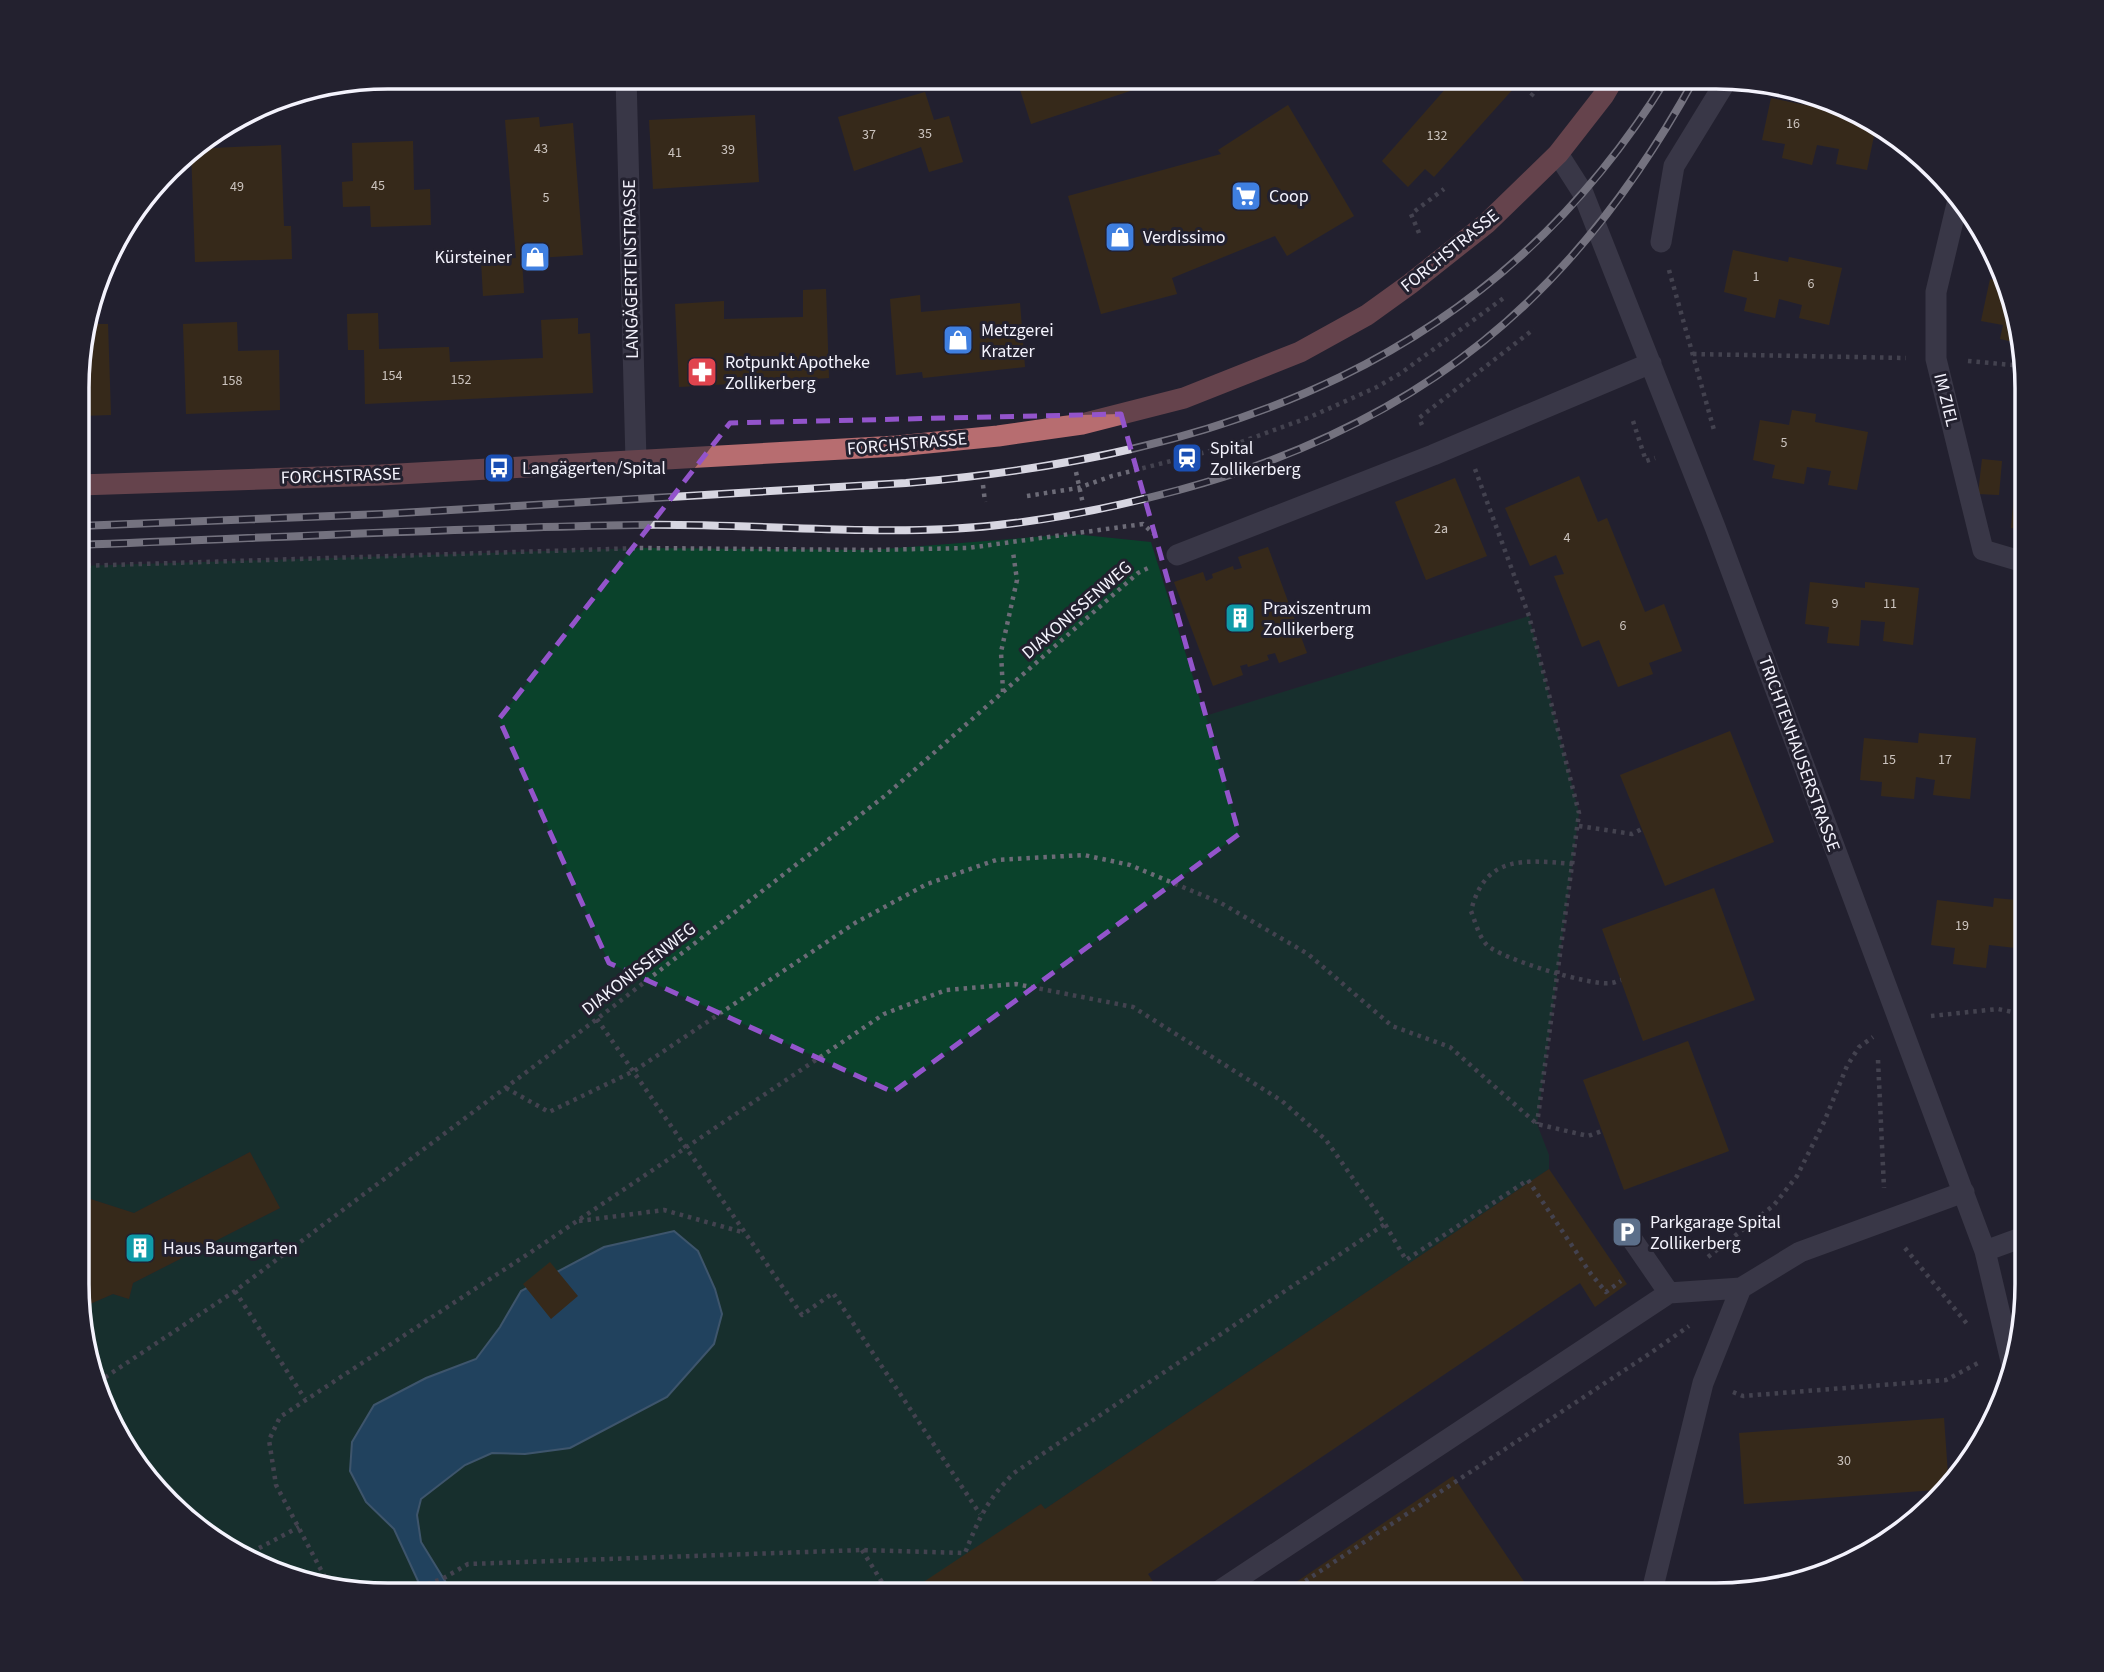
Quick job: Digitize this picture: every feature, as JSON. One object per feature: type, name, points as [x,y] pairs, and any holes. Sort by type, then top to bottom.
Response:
[{"type":"main road","name":"FORCHSTRASSE","points":[[89,485],[381,475],[897,446],[1082,424],[1184,398],[1300,352],[1367,315],[1487,223],[1558,154],[1608,89]]},
{"type":"street","name":"LANGÄGERTENSTRASSE","points":[[626,89],[636,461]]},
{"type":"street","points":[[1661,242],[1674,166],[1721,89]]},
{"type":"street","name":"TRICHTENHAUSERSTRASSE","points":[[1558,154],[1583,192],[1710,515],[1964,1192],[1985,1251],[2008,1347]]},
{"type":"street","name":"IM ZIEL","points":[[1956,210],[1936,292],[1936,359],[1983,550],[2015,559]]},
{"type":"street","points":[[1177,555],[1465,442],[1651,363]]},
{"type":"street","points":[[1231,1583],[1669,1293],[1741,1288],[1800,1252],[1964,1192]]},
{"type":"street","points":[[1627,1232],[1669,1293]]},
{"type":"street","points":[[1985,1251],[2015,1240]]},
{"type":"street","points":[[1654,1583],[1703,1383],[1741,1288]]},
{"type":"path","points":[[1531,96],[1537,89]]},
{"type":"path","points":[[1419,233],[1411,214],[1444,189]]},
{"type":"path","points":[[1661,242],[1693,354],[1936,359],[2014,365]]},
{"type":"path","points":[[1027,496],[1078,488],[1230,446],[1310,417],[1377,387],[1457,334],[1505,297]]},
{"type":"path","points":[[1419,418],[1534,329]]},
{"type":"path","points":[[1633,421],[1643,449]]},
{"type":"path","points":[[1465,442],[1529,616],[1579,813],[1537,1124]]},
{"type":"path","points":[[1076,472],[1083,504]]},
{"type":"path","points":[[983,485],[985,502]]},
{"type":"path","points":[[89,566],[641,548],[968,548],[1143,524],[1177,555]]},
{"type":"path","points":[[1003,693],[1001,652],[1017,580],[1013,552]]},
{"type":"path","name":"DIAKONISSENWEG","points":[[104,1378],[235,1291],[597,1019],[886,794],[1138,573],[1177,555]]},
{"type":"path","points":[[1578,826],[1632,834],[1642,829]]},
{"type":"path","points":[[506,1088],[548,1112],[634,1071],[855,923],[927,884],[996,860],[1083,855],[1130,865],[1221,903],[1254,922],[1308,954],[1392,1026],[1450,1047],[1537,1124],[1588,1136],[1602,1131]]},
{"type":"path","points":[[1573,864],[1539,860],[1515,862],[1494,870],[1480,884],[1471,911],[1487,945],[1509,957],[1557,974],[1610,984],[1621,980]]},
{"type":"path","points":[[324,1576],[276,1485],[269,1440],[280,1418],[884,1014],[946,990],[1016,984],[1133,1007],[1282,1101],[1326,1140],[1385,1224],[1406,1260],[1528,1180],[1606,1292],[1623,1280],[1616,1270]]},
{"type":"path","points":[[1900,1025],[1938,1014],[1998,1009],[2015,1013]]},
{"type":"path","points":[[597,1019],[802,1315],[833,1293],[980,1514]]},
{"type":"path","points":[[1669,1293],[1692,1269],[1782,1196],[1797,1176],[1824,1122],[1847,1066],[1859,1047],[1877,1035]]},
{"type":"path","points":[[577,1221],[664,1210],[743,1232]]},
{"type":"path","points":[[429,1583],[468,1563],[862,1550],[965,1553],[980,1514],[996,1491],[1024,1466],[1385,1224]]},
{"type":"path","points":[[235,1291],[306,1399]]},
{"type":"path","points":[[1302,1583],[1690,1325]]},
{"type":"path","points":[[1703,1383],[1743,1395],[1946,1380],[1981,1362]]},
{"type":"path","points":[[254,1551],[299,1527]]},
{"type":"path","points":[[862,1550],[883,1583]]},
{"type":"highlighted area","points":[[1121,414],[1239,834],[893,1092],[609,963],[499,719],[730,423]]},
{"type":"green space","points":[[1074,534],[1151,542],[1205,716],[1529,616],[1579,813],[1537,1124],[1549,1155],[1549,1169],[1045,1509],[1041,1504],[923,1583],[368,1582],[330,1577],[292,1567],[256,1552],[222,1532],[191,1509],[163,1481],[129,1433],[112,1398],[99,1361],[90,1304],[113,1294],[129,1299],[133,1283],[280,1208],[250,1152],[134,1213],[89,1199],[89,566],[641,548],[871,550]]},
{"type":"water","points":[[674,1231],[698,1251],[715,1289],[722,1314],[714,1344],[667,1397],[570,1448],[525,1454],[492,1453],[465,1465],[421,1499],[417,1515],[421,1542],[446,1583],[419,1583],[394,1529],[366,1502],[350,1471],[352,1442],[374,1405],[426,1378],[476,1359],[500,1327],[521,1291],[604,1247]]},
{"type":"building","points":[[1020,89],[1136,89],[1031,124]]},
{"type":"building","points":[[1445,89],[1513,89],[1434,177],[1425,169],[1408,187],[1382,161]]},
{"type":"building","points":[[925,92],[934,120],[949,116],[963,162],[929,172],[921,147],[854,171],[838,117]]},
{"type":"building","points":[[1771,98],[1819,108],[1874,135],[1867,170],[1836,164],[1839,149],[1817,145],[1812,165],[1782,158],[1785,144],[1762,140]]},
{"type":"building","name":"Coop","points":[[1288,105],[1354,216],[1287,256],[1275,236],[1172,278],[1177,294],[1101,314],[1068,196],[1221,154],[1218,150]]},
{"type":"building","points":[[755,115],[759,182],[653,189],[649,120]]},
{"type":"building","points":[[539,117],[540,127],[573,123],[583,255],[522,259],[524,293],[483,296],[481,260],[516,258],[505,120]]},
{"type":"building","points":[[413,141],[414,190],[430,189],[431,225],[371,227],[370,206],[343,207],[342,182],[353,181],[352,143]]},
{"type":"building","points":[[281,145],[284,226],[291,226],[292,259],[195,262],[191,163],[210,148]]},
{"type":"building","points":[[1733,250],[1788,262],[1789,257],[1842,268],[1829,325],[1799,318],[1802,305],[1779,299],[1775,318],[1744,311],[1747,298],[1724,292]]},
{"type":"building","points":[[1990,279],[1994,280],[2005,311],[2011,341],[2000,339],[2003,325],[1981,321]]},
{"type":"building","points":[[826,289],[829,378],[679,387],[675,304],[724,301],[724,319],[803,317],[803,290]]},
{"type":"building","name":"Metzgerei Kratzer","points":[[920,295],[921,312],[1020,303],[1025,367],[923,378],[922,372],[896,375],[890,299]]},
{"type":"building","points":[[378,313],[379,349],[449,347],[450,362],[543,358],[541,320],[578,318],[578,334],[590,333],[593,393],[365,404],[364,350],[348,350],[347,314]]},
{"type":"building","points":[[237,322],[238,351],[279,350],[280,410],[186,414],[183,324]]},
{"type":"building","points":[[96,324],[108,324],[111,415],[89,416],[90,368]]},
{"type":"building","points":[[1792,410],[1816,414],[1815,422],[1868,432],[1857,490],[1828,485],[1831,471],[1807,467],[1804,484],[1772,478],[1775,465],[1753,460],[1760,420],[1789,425]]},
{"type":"building","points":[[1982,459],[2002,461],[1999,495],[1978,494]]},
{"type":"building","points":[[1579,476],[1598,522],[1607,518],[1645,612],[1664,604],[1682,651],[1649,663],[1653,674],[1618,687],[1599,640],[1582,647],[1554,576],[1564,574],[1556,555],[1530,566],[1505,508]]},
{"type":"building","points":[[1455,478],[1487,556],[1426,580],[1395,502]]},
{"type":"building","points":[[2015,486],[2015,528],[2011,528]]},
{"type":"building","name":"Praxiszentrum Zollikerberg","points":[[1268,547],[1307,653],[1279,663],[1275,653],[1267,655],[1269,660],[1248,667],[1247,664],[1240,666],[1243,675],[1213,686],[1174,582],[1203,572],[1206,581],[1213,578],[1212,574],[1233,566],[1234,570],[1242,568],[1238,557]]},
{"type":"building","points":[[1810,582],[1865,588],[1865,582],[1919,588],[1913,645],[1883,641],[1885,622],[1861,620],[1859,646],[1827,643],[1829,627],[1805,624]]},
{"type":"building","points":[[1730,731],[1774,842],[1665,886],[1620,775]]},
{"type":"building","points":[[1919,733],[1976,738],[1970,799],[1933,795],[1935,780],[1916,777],[1914,799],[1881,796],[1882,782],[1860,780],[1864,738],[1918,743]]},
{"type":"building","points":[[1714,888],[1755,1000],[1643,1041],[1602,929]]},
{"type":"building","points":[[1994,898],[2015,900],[2015,948],[1989,945],[1986,968],[1953,964],[1955,948],[1931,945],[1937,900],[1993,907]]},
{"type":"building","points":[[1688,1041],[1729,1151],[1624,1190],[1583,1080]]},
{"type":"building","name":"Haus Baumgarten","points":[[250,1152],[280,1208],[133,1283],[129,1299],[113,1294],[90,1304],[89,1199],[134,1213]]},
{"type":"building","points":[[1549,1169],[1627,1284],[1595,1307],[1580,1283],[1148,1574],[1154,1583],[922,1583],[1041,1504],[1045,1509]]},
{"type":"building","points":[[550,1262],[578,1296],[551,1319],[523,1284]]},
{"type":"building","points":[[1944,1418],[1948,1472],[1932,1490],[1744,1504],[1739,1433]]},
{"type":"building","points":[[1453,1476],[1525,1583],[1295,1583]]},
{"type":"railway","points":[[89,526],[383,514],[906,483],[1023,469],[1135,448],[1241,418],[1340,377],[1434,324],[1519,257],[1597,176],[1659,89]]},
{"type":"railway","points":[[89,545],[635,525],[949,529],[1065,516],[1179,490],[1266,462],[1345,429],[1417,388],[1483,341],[1543,287],[1598,225],[1648,156],[1688,89]]},
{"type":"place","name":"Coop","points":[[1246,196]]},
{"type":"place","name":"Verdissimo","points":[[1120,237]]},
{"type":"place","name":"Kürsteiner","points":[[535,257]]},
{"type":"place","name":"Metzgerei Kratzer","points":[[958,340]]},
{"type":"place","name":"Rotpunkt Apotheke Zollikerberg","points":[[702,372]]},
{"type":"place","name":"Spital Zollikerberg","points":[[1187,458]]},
{"type":"place","name":"Langägerten/Spital","points":[[499,468]]},
{"type":"place","name":"Praxiszentrum Zollikerberg","points":[[1240,618]]},
{"type":"place","name":"Parkgarage Spital Zollikerberg","points":[[1627,1232]]},
{"type":"place","name":"Haus Baumgarten","points":[[140,1248]]}]
